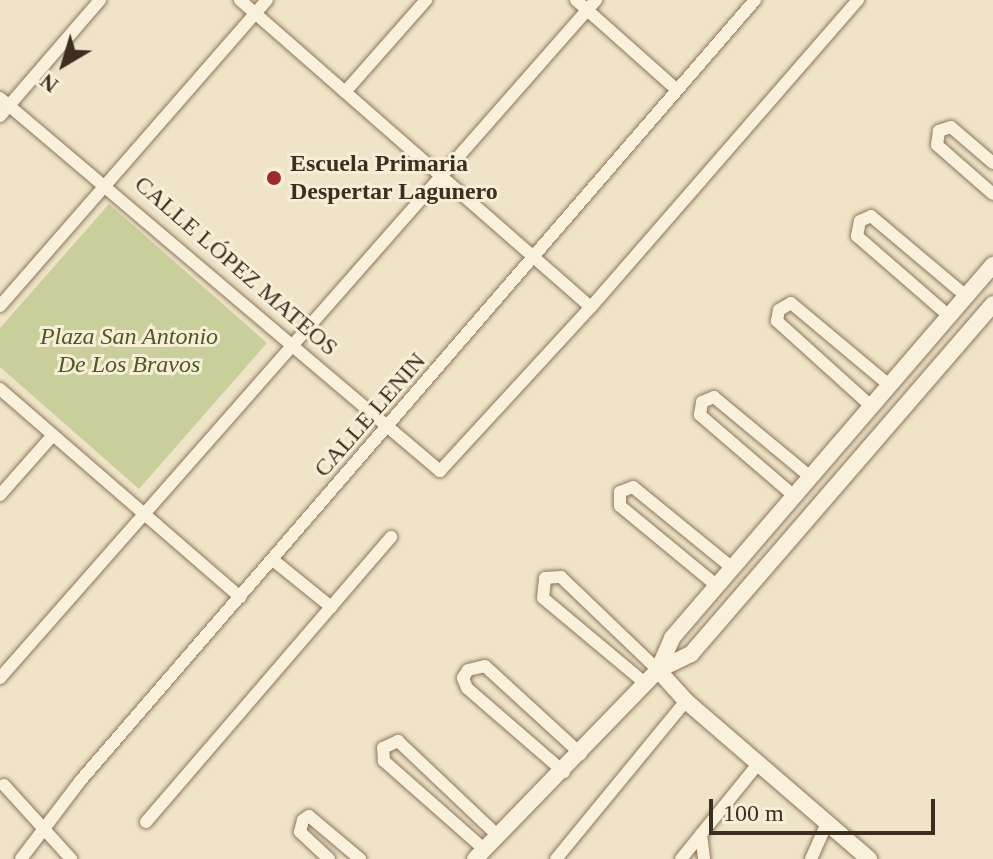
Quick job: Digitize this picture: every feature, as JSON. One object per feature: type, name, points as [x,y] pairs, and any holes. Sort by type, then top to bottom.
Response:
[{"type":"street","points":[[0,116],[5,102],[100,0]]},
{"type":"street","points":[[240,0],[591,307],[858,0]]},
{"type":"street","points":[[0,306],[267,0]]},
{"type":"street","points":[[345,92],[426,0]]},
{"type":"street","points":[[576,0],[591,5],[677,90]]},
{"type":"street","name":"CALLE LENIN","points":[[21,859],[44,825],[755,0]]},
{"type":"street","points":[[0,678],[291,341],[591,5]]},
{"type":"street","name":"CALLE LÓPEZ MATEOS","points":[[5,102],[108,185],[440,471],[591,307]]},
{"type":"street","points":[[993,163],[951,127],[939,131],[937,145],[993,194]]},
{"type":"street","points":[[949,316],[857,236],[860,221],[871,216],[966,296]]},
{"type":"street","points":[[499,837],[398,741],[383,748],[384,761],[480,855],[499,837],[564,772],[646,684],[658,670],[672,638],[809,476],[866,401],[949,316],[993,265]]},
{"type":"street","points":[[866,401],[777,321],[779,310],[791,303],[883,381]]},
{"type":"street","points":[[658,670],[691,654],[993,304]]},
{"type":"street","points":[[0,389],[240,597]]},
{"type":"street","points":[[793,495],[700,415],[702,402],[714,397],[809,476]]},
{"type":"street","points":[[0,495],[53,435]]},
{"type":"street","points":[[716,585],[620,506],[620,492],[633,487],[731,567]]},
{"type":"street","points":[[146,822],[391,537]]},
{"type":"street","points":[[273,560],[331,607]]},
{"type":"street","points":[[646,684],[543,598],[545,578],[561,577],[686,701],[869,859]]},
{"type":"street","points":[[564,772],[467,688],[463,678],[468,670],[485,666],[581,754]]},
{"type":"street","points":[[556,859],[686,701]]},
{"type":"street","points":[[681,859],[758,764]]},
{"type":"street","points":[[4,785],[44,825],[71,859]]},
{"type":"street","points":[[329,859],[300,832],[303,820],[309,816],[360,859]]},
{"type":"street","points":[[811,859],[827,823]]},
{"type":"street","points":[[701,834],[704,859]]},
{"type":"green space","name":"Plaza San Antonio De Los Bravos","points":[[109,204],[267,343],[139,489],[0,367],[0,328]]},
{"type":"place","name":"Escuela Primaria Despertar Lagunero","points":[[274,178]]}]
